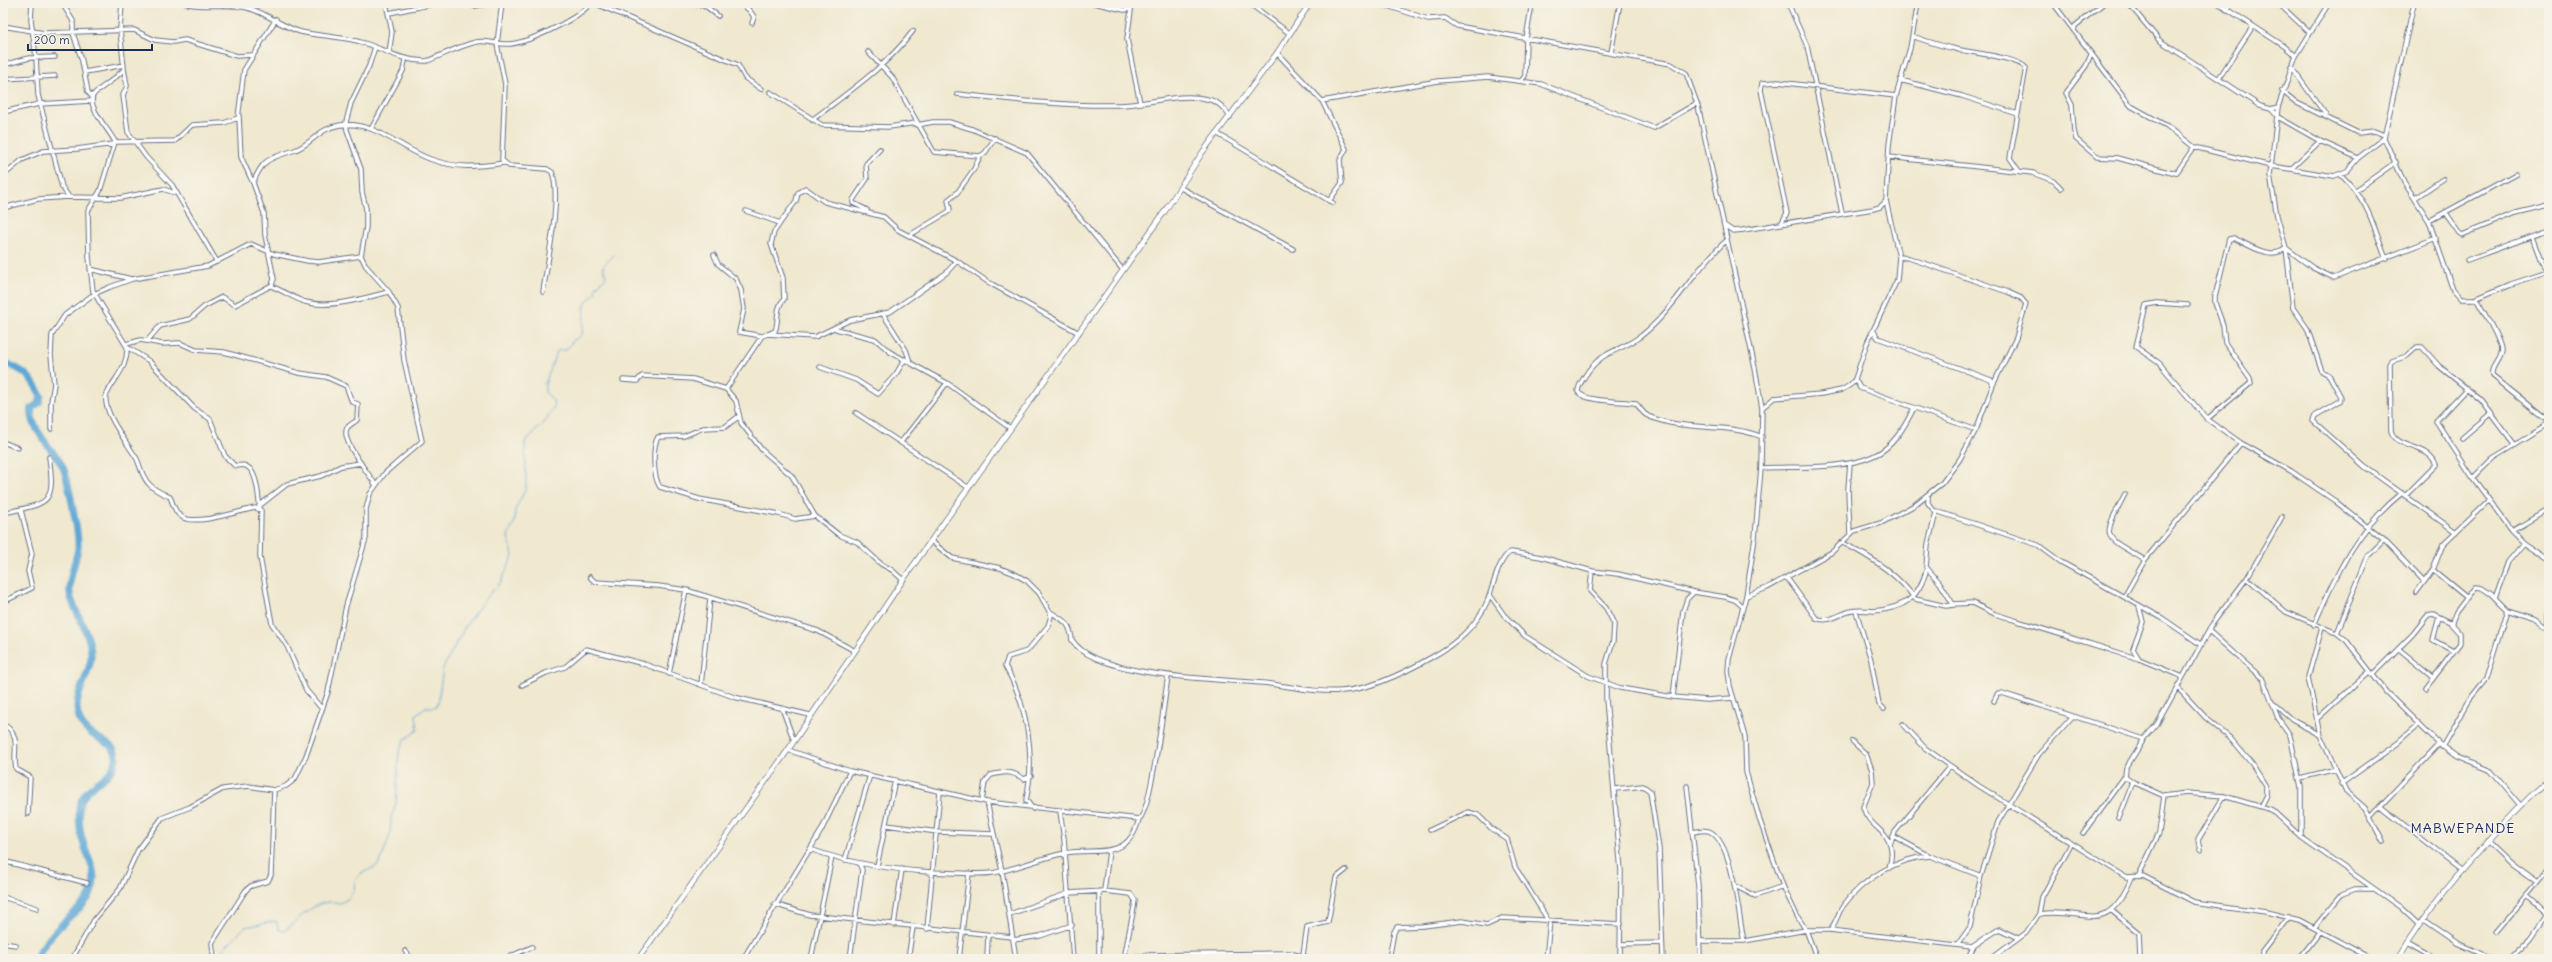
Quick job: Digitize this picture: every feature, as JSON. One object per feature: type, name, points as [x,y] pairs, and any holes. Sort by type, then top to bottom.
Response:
[{"type":"street","points":[[32,3],[39,104],[62,187],[69,197]]},
{"type":"street","points":[[62,3],[73,21],[73,32],[85,72],[88,92],[93,109],[109,129],[114,143],[100,191],[94,198],[88,211],[90,269],[94,294],[126,345],[149,361],[195,409],[210,419],[215,437],[226,457],[234,465],[247,466],[251,469],[262,515],[260,558],[271,618],[287,646],[306,690],[322,708]]},
{"type":"street","points":[[122,3],[120,30],[127,86],[123,95],[128,128],[134,140],[146,157],[167,178],[217,262]]},
{"type":"street","points":[[185,3],[204,6],[242,6],[276,19],[300,32],[362,42],[405,60],[427,61],[478,42],[514,44],[529,39],[572,19],[592,3],[738,65],[745,78],[761,89]]},
{"type":"street","points":[[386,3],[392,32],[389,54]]},
{"type":"street","points":[[389,13],[438,3]]},
{"type":"street","points":[[458,3],[475,6],[492,3]]},
{"type":"street","points":[[502,3],[497,44],[505,84],[501,146],[501,156],[504,163]]},
{"type":"street","points":[[689,3],[707,7],[718,16]]},
{"type":"street","points":[[741,3],[752,13],[754,17],[752,23]]},
{"type":"street","points":[[1094,3],[1124,10],[1131,9]]},
{"type":"street","points":[[1132,3],[1128,39],[1140,103]]},
{"type":"street","points":[[1249,3],[1289,33]]},
{"type":"street","points":[[638,959],[788,750],[810,715],[903,580],[1079,333],[1122,269],[1181,188],[1202,152],[1218,134],[1278,53],[1289,33],[1310,3]]},
{"type":"street","points":[[1378,3],[1428,20],[1445,18],[1454,25],[1672,64],[1684,70],[1697,103],[1752,354],[1762,408],[1761,468],[1755,538],[1746,596],[1734,634],[1728,670],[1733,698],[1745,737],[1746,772],[1760,821],[1783,886],[1797,916],[1806,930],[1817,959]]},
{"type":"street","points":[[1521,81],[1526,71],[1526,39],[1532,3]]},
{"type":"street","points":[[1611,53],[1620,3]]},
{"type":"street","points":[[1788,3],[1807,46],[1842,213]]},
{"type":"street","points":[[1762,408],[1774,398],[1842,390],[1855,379],[1873,330],[1897,280],[1899,257],[1886,201],[1889,157],[1896,96],[1912,36],[1918,3]]},
{"type":"street","points":[[2053,3],[2131,106],[2167,126],[2194,147],[2271,166],[2321,175],[2341,175],[2384,136],[2389,121],[2414,3]]},
{"type":"street","points":[[2074,31],[2075,26],[2104,3]]},
{"type":"street","points":[[2128,3],[2159,40],[2260,106],[2271,109],[2278,108]]},
{"type":"street","points":[[2218,3],[2296,56]]},
{"type":"street","points":[[2227,10],[2232,3]]},
{"type":"street","points":[[2278,3],[2310,33]]},
{"type":"street","points":[[2329,3],[2296,56],[2282,91],[2278,108],[2271,166],[2272,190],[2286,248],[2293,308],[2307,328],[2322,371],[2329,375],[2341,397],[2340,401],[2315,416],[2313,421],[2365,467],[2444,521],[2456,532]]},
{"type":"street","points":[[147,341],[160,326],[190,319],[205,306],[222,297],[235,305],[271,286],[274,279],[264,213],[253,183],[241,157],[239,116],[242,77],[252,55],[276,19]]},
{"type":"street","points":[[3,26],[33,32],[138,31],[155,40],[173,42],[185,40],[237,56],[252,55]]},
{"type":"street","points":[[2219,78],[2253,26]]},
{"type":"street","points":[[812,120],[881,65],[913,31]]},
{"type":"street","points":[[1912,36],[2024,66],[2027,72],[2010,158],[2019,171]]},
{"type":"street","points":[[72,959],[92,923],[120,888],[138,850],[162,818],[231,787],[248,786],[274,790],[290,784],[298,775],[322,708],[346,606],[366,538],[367,501],[375,484],[395,464],[419,446],[422,439],[404,360],[400,316],[389,292],[366,266],[361,256],[366,227],[366,209],[362,196],[361,169],[346,125],[351,104],[375,47]]},
{"type":"street","points":[[868,52],[892,77],[934,152],[980,156]]},
{"type":"street","points":[[1218,134],[1331,202],[1342,183],[1340,160],[1346,149],[1322,101],[1278,53]]},
{"type":"street","points":[[2091,55],[2086,66],[2066,93],[2072,105],[2074,131],[2082,146],[2097,157],[2118,158],[2172,173],[2177,172],[2194,147]]},
{"type":"street","points":[[3,65],[36,57],[55,57]]},
{"type":"street","points":[[371,128],[403,71],[405,60]]},
{"type":"street","points":[[85,72],[124,67]]},
{"type":"street","points":[[3,112],[39,104],[91,99],[124,67]]},
{"type":"street","points":[[2291,67],[2326,115]]},
{"type":"street","points":[[3,79],[55,76]]},
{"type":"street","points":[[1322,101],[1471,77],[1521,81],[1541,84],[1562,91],[1650,128],[1659,127],[1697,103]]},
{"type":"street","points":[[1900,80],[1962,96],[2018,114]]},
{"type":"street","points":[[1782,222],[1787,216],[1787,210],[1761,86],[1765,81],[1896,96]]},
{"type":"street","points":[[2282,91],[2297,103],[2326,115],[2358,133],[2374,131],[2384,136],[2404,182],[2429,221],[2453,290],[2461,299],[2475,299],[2509,284],[2549,273],[2541,261],[2532,238]]},
{"type":"street","points":[[770,92],[822,125],[889,128],[933,122],[949,122],[995,138],[1027,153],[1122,269]]},
{"type":"street","points":[[957,94],[1040,103],[1119,105],[1171,99],[1207,99],[1225,109],[1230,117]]},
{"type":"street","points":[[2271,109],[2278,117],[2320,141],[2358,158]]},
{"type":"street","points":[[3,176],[26,158],[52,149],[77,149],[134,140],[175,141],[192,125],[233,121],[239,116]]},
{"type":"street","points":[[253,183],[260,168],[270,157],[302,147],[320,131],[346,125],[371,128],[401,146],[431,159],[474,168],[504,163],[547,169],[552,172],[554,178],[555,214],[543,292]]},
{"type":"street","points":[[910,235],[950,210],[948,200],[974,170],[980,156],[985,153],[995,138]]},
{"type":"street","points":[[2291,169],[2320,141]]},
{"type":"street","points":[[872,213],[854,203],[853,200],[866,179],[866,164],[880,149]]},
{"type":"street","points":[[1889,157],[2019,171],[2051,180],[2061,188]]},
{"type":"street","points":[[2356,190],[2396,162]]},
{"type":"street","points":[[2429,221],[2516,174]]},
{"type":"street","points":[[2341,175],[2356,190],[2371,214],[2386,259]]},
{"type":"street","points":[[2415,198],[2442,179]]},
{"type":"street","points":[[714,255],[714,260],[736,279],[740,290],[744,308],[739,332],[762,336],[774,331],[781,302],[784,299],[783,278],[771,244],[774,232],[796,201],[798,193],[804,188],[825,202],[884,217],[898,230],[910,235],[988,282],[1079,333]]},
{"type":"street","points":[[1181,188],[1293,248]]},
{"type":"street","points":[[3,208],[38,199],[69,197],[120,198],[163,189],[171,190],[177,194]]},
{"type":"street","points":[[1880,207],[1886,201]]},
{"type":"street","points":[[2445,213],[2462,235],[2516,213],[2549,205]]},
{"type":"street","points":[[1762,437],[1743,430],[1663,421],[1644,414],[1635,403],[1583,396],[1578,392],[1597,359],[1624,347],[1647,330],[1707,259],[1733,231],[1880,207],[1888,211]]},
{"type":"street","points":[[746,211],[780,223]]},
{"type":"street","points":[[1723,224],[1733,231]]},
{"type":"street","points":[[2467,260],[2532,238],[2549,230]]},
{"type":"street","points":[[2208,419],[2247,387],[2252,380],[2225,344],[2223,325],[2215,303],[2228,241],[2234,238],[2270,253],[2281,253],[2286,248]]},
{"type":"street","points":[[2286,248],[2313,268],[2334,278],[2386,259],[2436,238]]},
{"type":"street","points":[[51,429],[51,402],[54,384],[51,355],[53,330],[65,315],[94,294],[132,279],[197,269],[217,262],[251,244],[269,252],[319,262],[361,256]]},
{"type":"street","points":[[1746,596],[1787,578],[1843,543],[1850,534],[1896,516],[1928,496],[1953,470],[1976,430],[1993,385],[2020,326],[2026,308],[2024,301],[2008,292],[1909,258],[1899,257]]},
{"type":"street","points":[[768,334],[815,337],[853,319],[883,314],[899,308],[957,262]]},
{"type":"street","points":[[90,269],[132,279]]},
{"type":"street","points":[[271,286],[304,301],[318,303],[345,302],[389,292]]},
{"type":"street","points":[[2473,478],[2493,458],[2549,423],[2492,376],[2492,369],[2500,356],[2500,346],[2475,299]]},
{"type":"street","points":[[2188,305],[2157,303],[2146,305],[2136,344],[2163,368],[2208,419],[2241,443],[2291,471],[2335,501],[2384,540],[2424,582]]},
{"type":"street","points":[[883,314],[906,350],[910,362]]},
{"type":"street","points":[[836,328],[875,339],[890,352],[947,383],[1010,428]]},
{"type":"street","points":[[1873,330],[1878,338],[1991,380],[1993,385]]},
{"type":"street","points":[[726,389],[762,336]]},
{"type":"street","points":[[126,345],[136,340],[162,344],[180,343],[201,351],[224,352],[286,370],[340,382],[347,388],[352,402],[358,404],[360,407],[357,420],[348,427],[346,436],[375,484]]},
{"type":"street","points":[[126,345],[127,357],[124,367],[109,390],[105,401],[146,481],[157,491],[170,497],[174,509],[186,519],[201,520],[259,507],[287,484],[321,476],[341,466],[361,463]]},
{"type":"street","points":[[2314,624],[2338,570],[2366,527],[2404,495],[2436,465],[2425,452],[2392,436],[2390,423],[2390,364],[2392,361],[2407,356],[2420,346],[2439,366],[2467,388],[2491,413],[2515,445]]},
{"type":"street","points":[[820,367],[856,380],[878,394],[896,374],[905,359]]},
{"type":"street","points":[[623,380],[637,381],[642,376],[682,377],[726,389],[736,401],[738,417],[762,450],[792,476],[815,516],[839,535],[857,542],[881,564],[892,570],[903,580]]},
{"type":"street","points":[[1855,379],[1860,388],[1976,430]]},
{"type":"street","points":[[901,442],[947,383]]},
{"type":"street","points":[[2467,388],[2436,421],[2473,478],[2512,531],[2524,543],[2549,560]]},
{"type":"street","points":[[1761,468],[1850,463],[1874,456],[1885,449],[1902,430],[1914,408]]},
{"type":"street","points":[[856,413],[969,488]]},
{"type":"street","points":[[2462,438],[2491,413]]},
{"type":"street","points":[[738,417],[725,427],[703,428],[684,436],[658,437],[656,444],[656,464],[657,483],[660,487],[699,499],[779,514],[790,518],[815,516]]},
{"type":"street","points":[[3,442],[18,448]]},
{"type":"street","points":[[2124,597],[2145,560],[2241,443]]},
{"type":"street","points":[[3,513],[21,510],[45,500],[52,491],[48,457]]},
{"type":"street","points":[[1850,463],[1848,497],[1850,534]]},
{"type":"street","points":[[2125,494],[2108,532],[2112,540],[2145,560]]},
{"type":"street","points":[[1928,496],[1928,503],[1936,511],[2038,545],[2061,562],[2162,618],[2200,644]]},
{"type":"street","points":[[2416,593],[2433,570],[2443,544],[2489,500]]},
{"type":"street","points":[[2512,531],[2549,509]]},
{"type":"street","points":[[3,602],[32,588],[28,571],[32,554],[21,510]]},
{"type":"street","points":[[1787,578],[1818,619],[1829,620],[1856,610],[1898,608],[1914,596],[1924,580],[1927,568],[1928,544],[1936,519],[1936,511]]},
{"type":"street","points":[[2083,833],[2125,776],[2126,768],[2144,740],[2157,724],[2200,644],[2220,613],[2247,578],[2282,517]]},
{"type":"street","points":[[2337,633],[2368,556],[2384,540]]},
{"type":"street","points":[[931,541],[952,558],[1000,568],[1027,581],[1039,594],[1049,611],[1050,620],[1043,634],[1027,651],[1009,656],[1005,666],[1016,686],[1027,727],[1031,776],[1026,800],[1033,809]]},
{"type":"street","points":[[1843,543],[1899,580],[1908,588],[1915,599],[1946,606],[1973,603],[2004,617],[2139,659],[2183,677]]},
{"type":"street","points":[[2495,598],[2508,562],[2524,543]]},
{"type":"street","points":[[1049,611],[1069,625],[1074,644],[1090,654],[1126,669],[1168,676],[1330,691],[1362,687],[1403,672],[1451,645],[1477,620],[1490,595],[1504,557],[1511,552],[1541,557],[1592,571],[1618,574],[1731,599],[1743,607]]},
{"type":"street","points":[[1927,568],[1955,605]]},
{"type":"street","points":[[2433,570],[2466,597]]},
{"type":"street","points":[[1592,571],[1590,591],[1606,608],[1614,621],[1614,635],[1606,664],[1608,729],[1615,789],[1621,871],[1620,959]]},
{"type":"street","points":[[590,577],[595,582],[658,586],[686,590],[710,599],[818,631],[855,651]]},
{"type":"street","points":[[2247,578],[2286,612],[2337,633],[2346,640],[2371,673],[2440,746],[2457,757],[2491,771],[2520,805]]},
{"type":"street","points":[[2452,623],[2466,597],[2475,587],[2478,586],[2495,598],[2507,610],[2536,619],[2548,629]]},
{"type":"street","points":[[669,674],[686,590]]},
{"type":"street","points":[[1673,697],[1683,611],[1687,599],[1694,592]]},
{"type":"street","points":[[1490,595],[1504,615],[1538,645],[1582,674],[1607,681],[1620,688],[1673,697],[1707,700],[1733,698]]},
{"type":"street","points":[[701,685],[710,599]]},
{"type":"street","points":[[2139,606],[2142,622],[2133,649],[2139,659]]},
{"type":"street","points":[[1856,610],[1870,660],[1879,704],[1884,709]]},
{"type":"street","points":[[2371,816],[2382,807],[2440,746],[2469,700],[2486,679],[2507,610]]},
{"type":"street","points":[[2549,614],[2549,640]]},
{"type":"street","points":[[2318,718],[2399,649],[2428,615],[2439,617],[2452,623],[2460,637],[2460,643],[2426,688]]},
{"type":"street","points":[[2439,617],[2433,640],[2453,652]]},
{"type":"street","points":[[2322,628],[2308,677],[2318,718],[2320,735],[2346,792],[2366,808],[2383,842]]},
{"type":"street","points":[[2209,631],[2257,672],[2273,704],[2278,718],[2290,735],[2300,778],[2301,837]]},
{"type":"street","points":[[522,685],[546,673],[565,667],[586,649],[644,664],[734,697],[810,715]]},
{"type":"street","points":[[2399,649],[2433,677]]},
{"type":"street","points":[[810,849],[832,857],[876,866],[933,872],[968,873],[1002,871],[1066,853],[1109,851],[1130,840],[1139,819],[1144,813],[1152,777],[1168,676]]},
{"type":"street","points":[[2177,687],[2206,718],[2230,738],[2252,764],[2266,786],[2266,795],[2261,805]]},
{"type":"street","points":[[1994,701],[1998,693],[2002,692],[2072,717],[2144,740]]},
{"type":"street","points":[[2273,704],[2292,720],[2320,735]]},
{"type":"street","points":[[782,708],[794,741]]},
{"type":"street","points":[[1958,944],[1970,927],[1981,876],[1998,822],[2043,748],[2072,717]]},
{"type":"street","points":[[3,724],[14,732],[16,739],[17,770],[30,777],[28,814]]},
{"type":"street","points":[[1903,724],[1925,748],[2007,806],[2126,877],[2139,875],[2194,902],[2289,917],[2314,928],[2372,959]]},
{"type":"street","points":[[2342,784],[2392,747],[2419,724]]},
{"type":"street","points":[[1852,741],[1866,754],[1872,770],[1873,783],[1864,803],[1864,812],[1890,844],[1892,854],[1889,868]]},
{"type":"street","points":[[788,750],[850,771],[987,802],[1033,809],[1139,819]]},
{"type":"street","points":[[1890,844],[1893,836],[1950,766]]},
{"type":"street","points":[[2300,778],[2336,769]]},
{"type":"street","points":[[743,959],[774,904],[810,849],[832,810],[850,771]]},
{"type":"street","points":[[982,801],[985,782],[991,775],[1007,771],[1017,774],[1024,779],[1031,776]]},
{"type":"street","points":[[845,860],[870,775]]},
{"type":"street","points":[[2125,776],[2133,782],[2164,796],[2186,793],[2224,796],[2261,805],[2277,814],[2301,837],[2400,907],[2418,924]]},
{"type":"street","points":[[876,866],[895,780]]},
{"type":"street","points":[[2397,959],[2418,924],[2462,870],[2520,805],[2549,780]]},
{"type":"street","points":[[2119,818],[2133,782]]},
{"type":"street","points":[[1615,789],[1643,786],[1650,791],[1659,850],[1663,959]]},
{"type":"street","points":[[1688,786],[1698,885],[1700,959]]},
{"type":"street","points":[[214,959],[212,944],[246,890],[251,886],[268,881],[271,875],[274,790]]},
{"type":"street","points":[[927,928],[938,832],[940,792]]},
{"type":"street","points":[[2139,875],[2159,833],[2164,796]]},
{"type":"street","points":[[2200,849],[2198,840],[2224,796]]},
{"type":"street","points":[[987,802],[1010,914],[1012,939],[1016,959]]},
{"type":"street","points":[[2382,807],[2462,870]]},
{"type":"street","points":[[1060,811],[1066,853],[1074,959]]},
{"type":"street","points":[[1430,830],[1468,812],[1478,815],[1510,843],[1515,867],[1549,921],[1546,959]]},
{"type":"street","points":[[886,825],[938,832],[993,834]]},
{"type":"street","points":[[1693,832],[1710,831],[1717,838],[1728,858],[1735,886],[1744,941]]},
{"type":"street","points":[[1893,836],[1930,856],[1981,876]]},
{"type":"street","points":[[2487,841],[2512,865],[2537,883]]},
{"type":"street","points":[[1991,959],[2026,933],[2039,914],[2042,897],[2071,844]]},
{"type":"street","points":[[1104,891],[1109,851]]},
{"type":"street","points":[[1830,930],[1844,904],[1873,877],[1910,858],[1930,856]]},
{"type":"street","points":[[810,959],[832,857]]},
{"type":"street","points":[[3,861],[87,883]]},
{"type":"street","points":[[850,959],[862,870],[859,863]]},
{"type":"street","points":[[894,925],[902,869]]},
{"type":"street","points":[[1303,955],[1307,927],[1328,922],[1336,878],[1346,870]]},
{"type":"street","points":[[2497,931],[2548,870]]},
{"type":"street","points":[[959,959],[968,873]]},
{"type":"street","points":[[2039,914],[2087,916],[2112,911],[2121,902],[2132,877]]},
{"type":"street","points":[[1735,886],[1755,896],[1783,886]]},
{"type":"street","points":[[2314,928],[2342,894],[2355,889],[2375,889]]},
{"type":"street","points":[[1099,891],[1099,959]]},
{"type":"street","points":[[1010,914],[1069,893],[1104,891],[1131,894],[1135,900],[1124,959]]},
{"type":"street","points":[[3,897],[36,908]]},
{"type":"street","points":[[2510,959],[2531,938],[2548,916],[2526,897]]},
{"type":"street","points":[[774,904],[810,916],[820,915],[1012,939],[1040,936],[1072,925]]},
{"type":"street","points":[[2112,911],[2139,933],[2140,959]]},
{"type":"street","points":[[2262,959],[2262,952],[2289,917]]},
{"type":"street","points":[[1389,959],[1394,932],[1397,926],[1423,926],[1462,921],[1487,925],[1502,918],[1621,924]]},
{"type":"street","points":[[2422,919],[2457,943],[2493,959]]},
{"type":"street","points":[[908,959],[913,927]]},
{"type":"street","points":[[1967,957],[1974,946],[1999,929],[2018,938]]},
{"type":"street","points":[[1700,941],[1744,941],[1806,930],[1830,930],[1974,946]]},
{"type":"street","points":[[2299,959],[2320,932]]},
{"type":"street","points":[[987,959],[988,935]]},
{"type":"street","points":[[3,942],[16,945]]},
{"type":"street","points":[[1620,944],[1662,943]]},
{"type":"street","points":[[2407,944],[2435,959]]},
{"type":"street","points":[[1966,946],[1967,957]]},
{"type":"street","points":[[504,959],[532,947]]},
{"type":"street","points":[[405,950],[412,959]]},
{"type":"street","points":[[1115,959],[1149,955],[1289,953],[1303,955],[1314,959]]},
{"type":"waterway","points":[[215,957],[245,927],[276,921],[279,930],[284,931],[316,906],[323,903],[340,903],[348,899],[354,890],[355,881],[360,874],[377,866],[381,860],[390,835],[391,818],[396,804],[399,752],[404,740],[418,730],[416,715],[425,707],[435,707],[438,703],[443,668],[466,625],[484,600],[501,582],[513,556],[508,536],[515,521],[515,510],[526,488],[525,442],[546,420],[554,407],[553,400],[545,392],[545,384],[557,351],[566,350],[574,340],[582,335],[585,304],[596,292],[595,288],[606,277],[603,266],[614,255]]},
{"type":"waterway","points":[[3,362],[22,371],[34,383],[41,396],[39,403],[32,408],[34,422],[42,438],[62,465],[66,475],[76,523],[78,543],[77,554],[70,580],[70,592],[71,598],[87,634],[91,649],[90,663],[77,702],[77,708],[79,719],[84,727],[111,747],[115,752],[116,759],[114,767],[109,773],[85,794],[79,811],[82,839],[94,873],[91,893],[83,904],[49,938],[35,959]]},
{"type":"district","name":"MABWEPANDE","points":[[2463,828]]}]
